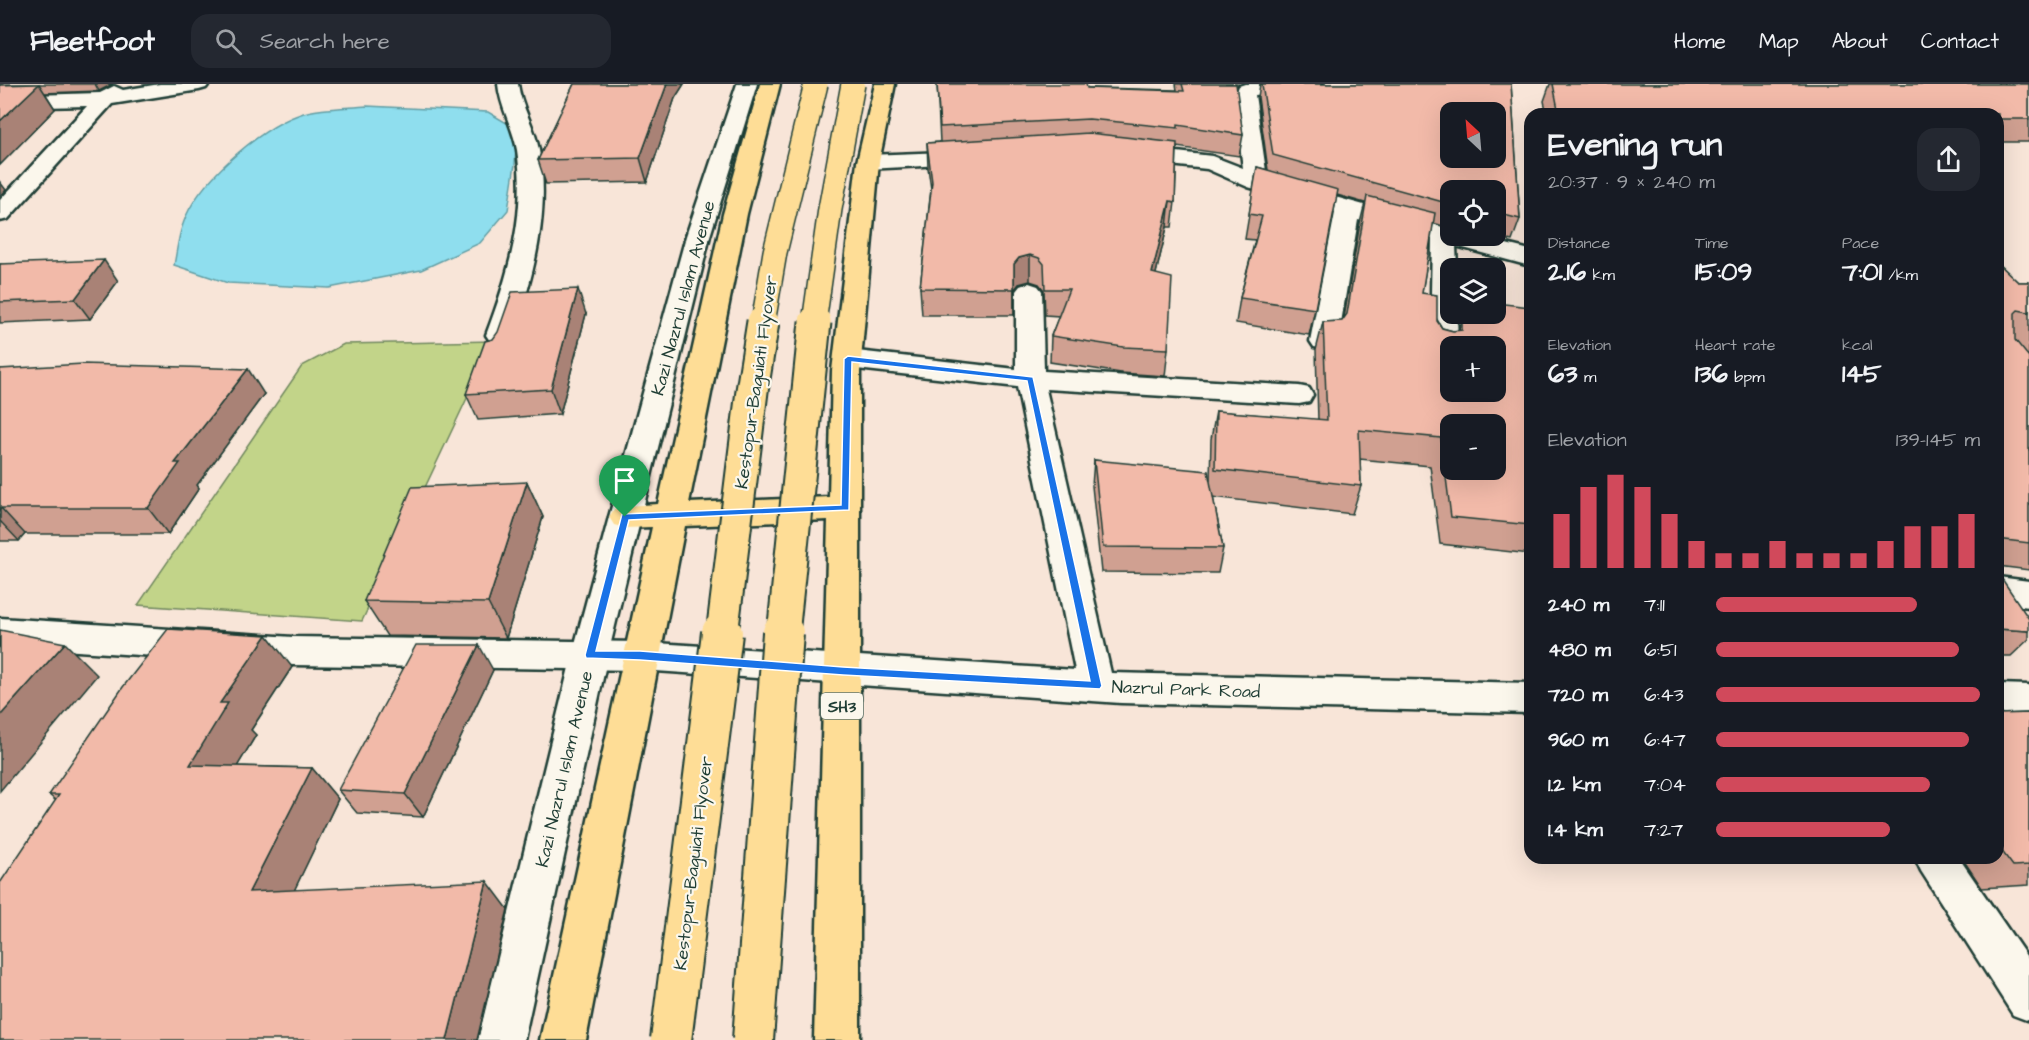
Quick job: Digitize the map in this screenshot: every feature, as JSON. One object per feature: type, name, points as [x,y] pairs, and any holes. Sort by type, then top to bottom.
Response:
[{"type":"main road","name":"Kazi Nazrul Islam Avenue","points":[[563,1040],[640,656],[735,214],[770,84]]},
{"type":"main road","name":"Kestopur-Baguiati Flyover","points":[[671,1040],[752,391],[776,252],[816,84]]},
{"type":"main road","points":[[753,1040],[778,700],[803,406],[827,223],[854,84]]},
{"type":"main road","name":"SH3","points":[[837,1040],[848,359],[868,162],[885,84]]},
{"type":"main road","points":[[625,517],[845,508]]},
{"type":"street","points":[[0,90],[9,84]]},
{"type":"street","points":[[0,214],[105,99],[124,84]]},
{"type":"street","points":[[0,102],[105,99],[199,84]]},
{"type":"street","points":[[493,356],[515,293],[529,232],[529,154],[509,94],[508,84]]},
{"type":"street","name":"Kazi Nazrul Islam Avenue","points":[[501,1040],[590,655],[625,517],[698,236],[747,84]]},
{"type":"street","points":[[1256,182],[1244,99],[1246,90],[1314,84]]},
{"type":"street","points":[[1110,151],[1212,163],[1256,182],[1440,236]]},
{"type":"street","points":[[868,162],[989,156]]},
{"type":"street","points":[[1324,341],[1348,210]]},
{"type":"street","points":[[1444,246],[1444,336]]},
{"type":"street","points":[[1481,246],[1524,257]]},
{"type":"street","points":[[1029,291],[1030,379],[1096,686]]},
{"type":"street","points":[[848,359],[1030,379],[1299,396]]},
{"type":"street","points":[[2004,591],[2029,594]]},
{"type":"street","name":"Nazrul Park Road","points":[[0,632],[157,659],[293,651],[640,656],[1096,686],[1524,698]]},
{"type":"street","points":[[1939,864],[2029,999]]},
{"type":"green space","points":[[494,341],[362,621],[138,605],[302,366],[344,344]]},
{"type":"water","points":[[367,106],[488,112],[517,129],[515,164],[508,210],[480,243],[421,270],[329,288],[228,283],[174,265],[181,229],[190,208],[215,176],[247,145],[282,122],[298,115],[322,110]]},
{"type":"building","points":[[39,84],[0,121],[0,85]]},
{"type":"building","points":[[574,84],[667,84],[640,158],[538,160]]},
{"type":"building","points":[[937,84],[1086,84],[1087,88],[1184,91],[1182,84],[1236,84],[1243,135],[1178,125],[1178,128],[1089,119],[940,127]]},
{"type":"building","points":[[1262,84],[1511,84],[1520,219],[1506,216],[1506,180],[1440,180],[1440,201],[1273,155]]},
{"type":"building","points":[[1553,84],[2029,84],[2029,119],[2004,119],[2004,108],[1558,108]]},
{"type":"building","points":[[1089,133],[1177,143],[1175,202],[1170,201],[1152,273],[1172,278],[1168,349],[1123,347],[1051,336],[1069,289],[1045,289],[1044,264],[1039,258],[1030,255],[1019,258],[1014,264],[1014,289],[920,288],[932,182],[927,143]]},
{"type":"building","points":[[1257,167],[1338,190],[1315,309],[1240,298],[1262,216],[1249,214]]},
{"type":"building","points":[[1367,196],[1435,213],[1422,293],[1437,295],[1437,321],[1442,328],[1453,331],[1462,330],[1462,324],[1506,324],[1506,304],[1524,306],[1524,524],[1451,517],[1446,480],[1506,480],[1506,414],[1440,414],[1440,438],[1359,430],[1361,486],[1215,469],[1216,411],[1327,420],[1323,322],[1342,321],[1347,314]]},
{"type":"building","points":[[104,260],[75,299],[0,302],[0,264]]},
{"type":"building","points":[[2004,269],[2018,282],[2029,282],[2029,314],[2018,310],[2015,313],[2015,340],[2029,357],[2029,543],[2004,540]]},
{"type":"building","points":[[578,289],[551,389],[466,394],[485,341],[493,339],[498,332],[512,292]]},
{"type":"building","points":[[83,364],[248,369],[175,463],[180,463],[148,508],[1,508],[0,510],[0,369]]},
{"type":"building","points":[[1094,460],[1208,471],[1223,548],[1103,547]]},
{"type":"building","points":[[527,482],[488,603],[364,601],[412,487]]},
{"type":"building","points":[[2004,582],[2029,619],[2029,631],[2004,629]]},
{"type":"building","points":[[168,629],[267,635],[220,703],[228,703],[190,765],[312,768],[249,892],[487,881],[447,1040],[0,1040],[0,883],[59,795],[49,795],[123,687]]},
{"type":"building","points":[[0,630],[65,643],[0,716]]},
{"type":"building","points":[[416,645],[479,645],[405,794],[338,790]]},
{"type":"building","points":[[2029,713],[2029,865],[2013,866],[2004,854],[2004,714]]},
{"type":"route","points":[[848,359],[1030,379],[1096,686],[640,656],[590,655],[625,517],[845,508],[848,359]]}]
